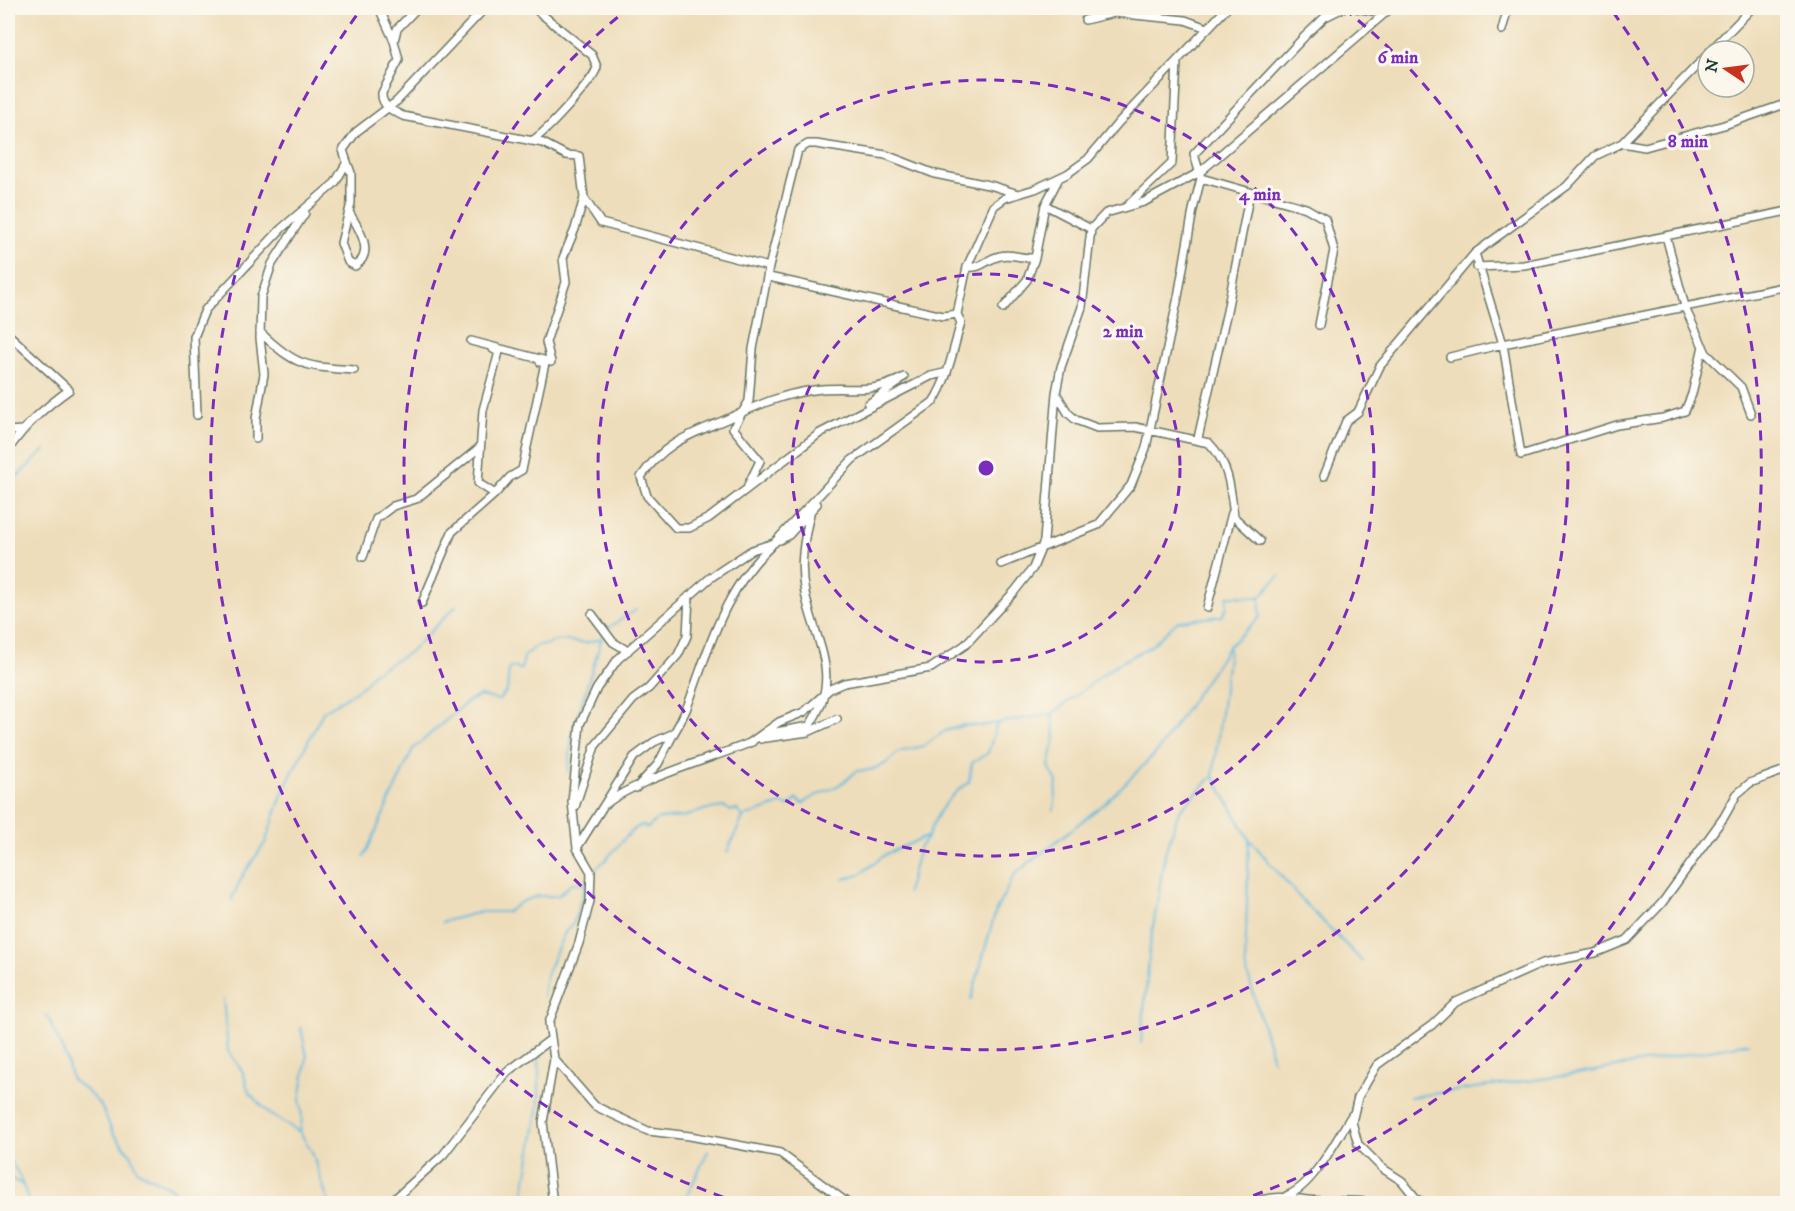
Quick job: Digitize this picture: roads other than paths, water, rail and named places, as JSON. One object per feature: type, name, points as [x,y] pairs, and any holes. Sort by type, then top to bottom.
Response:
[{"type":"street","points":[[370,121],[381,107],[382,93],[399,60],[394,40],[379,8]]},
{"type":"street","points":[[394,40],[397,29],[417,8]]},
{"type":"street","points":[[349,212],[365,245],[362,260],[355,266],[348,262],[341,243],[349,212],[351,173],[343,150],[351,137],[388,107],[485,8]]},
{"type":"street","points":[[531,141],[553,124],[592,78],[597,67],[592,55],[534,8]]},
{"type":"street","points":[[636,788],[658,764],[690,706],[701,666],[728,599],[751,565],[852,460],[933,402],[942,389],[944,373],[961,324],[957,314],[967,267],[990,212],[1001,200],[1059,177],[1088,159],[1157,81],[1178,62],[1227,8]]},
{"type":"street","points":[[1001,564],[1098,525],[1131,485],[1146,448],[1201,175],[1194,154],[1305,36],[1325,17],[1343,8]]},
{"type":"street","points":[[1356,8],[1384,13]]},
{"type":"street","points":[[748,744],[778,722],[804,712],[825,692],[844,683],[932,668],[965,645],[1014,592],[1032,568],[1042,546],[1060,367],[1082,307],[1091,230],[1103,214],[1125,208],[1201,175],[1391,8]]},
{"type":"street","points":[[1502,30],[1508,8]]},
{"type":"street","points":[[1722,39],[1752,8]]},
{"type":"street","points":[[1085,20],[1114,13],[1185,20],[1207,28]]},
{"type":"street","points":[[1125,208],[1172,163],[1178,62]]},
{"type":"street","points":[[1324,476],[1346,420],[1358,412],[1380,366],[1475,253],[1568,186],[1595,156],[1622,143],[1696,66]]},
{"type":"street","points":[[382,100],[388,107],[412,118],[550,145],[566,155],[579,156],[584,198],[595,219],[601,223],[769,267]]},
{"type":"street","points":[[1622,143],[1645,147],[1788,103]]},
{"type":"street","points":[[747,486],[760,460],[733,428],[749,401],[753,349],[769,277],[769,267],[796,154],[808,144],[886,155],[935,174],[993,186],[1018,194]]},
{"type":"street","points":[[197,416],[194,337],[205,310],[282,228],[339,179],[347,162]]},
{"type":"street","points":[[1201,175],[1306,208],[1325,219],[1334,250],[1319,325]]},
{"type":"street","points":[[1003,308],[1024,287],[1035,258],[1045,205],[1059,177]]},
{"type":"street","points":[[1198,438],[1227,311],[1250,192]]},
{"type":"street","points":[[422,603],[452,532],[495,494],[510,477],[522,470],[545,363],[499,352],[471,341],[551,362],[546,342],[566,282],[563,258],[584,198]]},
{"type":"street","points":[[1045,205],[1091,230]]},
{"type":"street","points":[[256,440],[257,409],[264,374],[260,332],[261,297],[266,278],[308,208]]},
{"type":"street","points":[[1478,267],[1524,265],[1788,211]]},
{"type":"street","points":[[1666,236],[1686,308],[1706,353],[1741,387],[1751,414]]},
{"type":"street","points":[[1475,253],[1503,344],[1521,455],[1617,425],[1663,418],[1684,411],[1692,394],[1703,346]]},
{"type":"street","points":[[967,267],[979,267],[992,258],[1005,255],[1035,258]]},
{"type":"street","points":[[769,277],[942,316],[957,314]]},
{"type":"street","points":[[1450,357],[1503,344],[1788,286]]},
{"type":"street","points":[[260,332],[285,356],[298,363],[354,370]]},
{"type":"street","points":[[8,334],[69,390],[42,409],[22,430],[8,450]]},
{"type":"street","points":[[495,494],[478,483],[483,410],[499,352]]},
{"type":"street","points":[[857,414],[904,377],[890,384],[860,391],[829,389],[796,393],[758,403],[744,411],[708,424],[676,442],[650,464],[641,477],[647,496],[676,528],[689,528],[709,518],[747,486],[820,433],[857,414],[931,376],[944,373]]},
{"type":"street","points":[[1056,393],[1068,413],[1076,420],[1106,429],[1124,426],[1198,438],[1209,443],[1224,463],[1237,522],[1250,529],[1260,542]]},
{"type":"street","points":[[8,431],[22,430]]},
{"type":"street","points":[[363,557],[376,519],[393,506],[416,499],[479,448]]},
{"type":"street","points":[[553,1203],[543,1122],[555,1059],[549,1023],[579,943],[590,901],[591,872],[577,848],[572,815],[580,724],[597,688],[618,659],[710,578],[753,550],[789,535],[810,513],[852,460]]},
{"type":"street","points":[[1207,608],[1234,504]]},
{"type":"street","points":[[599,810],[615,797],[776,732],[809,726],[827,686],[823,650],[803,581],[803,553],[810,513]]},
{"type":"street","points":[[572,815],[595,746],[620,714],[649,688],[678,655],[687,636],[689,596]]},
{"type":"street","points":[[592,614],[613,642],[628,651]]},
{"type":"street","points":[[761,739],[808,732],[837,719]]},
{"type":"street","points":[[577,848],[634,757],[654,742],[674,733]]},
{"type":"street","points":[[1425,1203],[1415,1197],[1402,1181],[1383,1168],[1358,1143],[1352,1122],[1355,1109],[1358,1097],[1377,1065],[1432,1025],[1456,1002],[1543,963],[1594,953],[1627,940],[1662,903],[1724,818],[1737,794],[1750,783],[1788,769]]},
{"type":"street","points":[[389,1203],[443,1155],[507,1072],[551,1039]]},
{"type":"street","points":[[555,1059],[595,1106],[648,1131],[690,1136],[780,1153],[849,1203]]},
{"type":"street","points":[[1247,1203],[1269,1196],[1289,1196],[1302,1187],[1328,1154],[1355,1109]]},
{"type":"street","points":[[1269,1196],[1322,1201],[1359,1199],[1378,1203]]},
{"type":"waterway","points":[[8,485],[45,450]]},
{"type":"waterway","points":[[971,999],[996,910],[1015,874],[1104,804],[1157,752],[1229,646],[1260,617],[1260,597],[1279,576]]},
{"type":"waterway","points":[[1054,810],[1057,782],[1049,767],[1055,738],[1052,714],[1114,666],[1151,646],[1178,621],[1222,616],[1227,606],[1227,596],[1260,597]]},
{"type":"waterway","points":[[231,900],[243,875],[265,843],[284,789],[323,712],[363,686],[373,673],[410,652],[456,606]]},
{"type":"waterway","points":[[608,628],[636,610]]},
{"type":"waterway","points":[[568,773],[572,735],[603,634]]},
{"type":"waterway","points":[[364,857],[413,749],[468,701],[480,696],[499,700],[507,691],[509,669],[511,667],[521,669],[525,655],[538,645],[557,640],[586,643],[600,639]]},
{"type":"waterway","points":[[1141,1043],[1150,946],[1165,853],[1179,811],[1213,776],[1229,649]]},
{"type":"waterway","points":[[727,852],[743,817],[781,804],[790,806],[797,799],[802,804],[837,786],[856,771],[870,770],[885,764],[899,752],[923,746],[945,731],[964,725],[980,726],[1052,714]]},
{"type":"waterway","points":[[844,879],[859,875],[886,854],[928,836],[944,806],[969,782],[972,763],[988,753],[997,724]]},
{"type":"waterway","points":[[1214,777],[1249,839],[1245,965],[1273,1060]]},
{"type":"waterway","points":[[592,871],[634,830],[641,825],[648,828],[657,819],[683,817],[707,809],[725,807],[731,811],[736,809],[743,817]]},
{"type":"waterway","points":[[907,893],[919,848],[927,838]]},
{"type":"waterway","points":[[1250,840],[1301,899],[1362,961]]},
{"type":"waterway","points":[[543,996],[546,975],[565,932],[573,924],[588,879]]},
{"type":"waterway","points":[[442,922],[480,912],[507,912],[521,902],[538,896],[558,896],[572,883],[586,884]]},
{"type":"waterway","points":[[223,999],[228,1051],[243,1072],[249,1093],[271,1115],[300,1132],[312,1152],[329,1204]]},
{"type":"waterway","points":[[47,1015],[66,1058],[72,1080],[86,1090],[101,1106],[113,1133],[132,1156],[138,1171],[171,1188],[178,1204]]},
{"type":"waterway","points":[[300,1132],[302,1118],[300,1100],[307,1057],[301,1028]]},
{"type":"waterway","points":[[1410,1097],[1578,1074],[1748,1043]]},
{"type":"waterway","points":[[522,1204],[539,1104],[539,1054]]},
{"type":"waterway","points":[[683,1204],[708,1151]]},
{"type":"waterway","points":[[8,1157],[19,1175],[30,1204]]},
{"type":"waterway","points":[[8,1177],[23,1185]]}]
